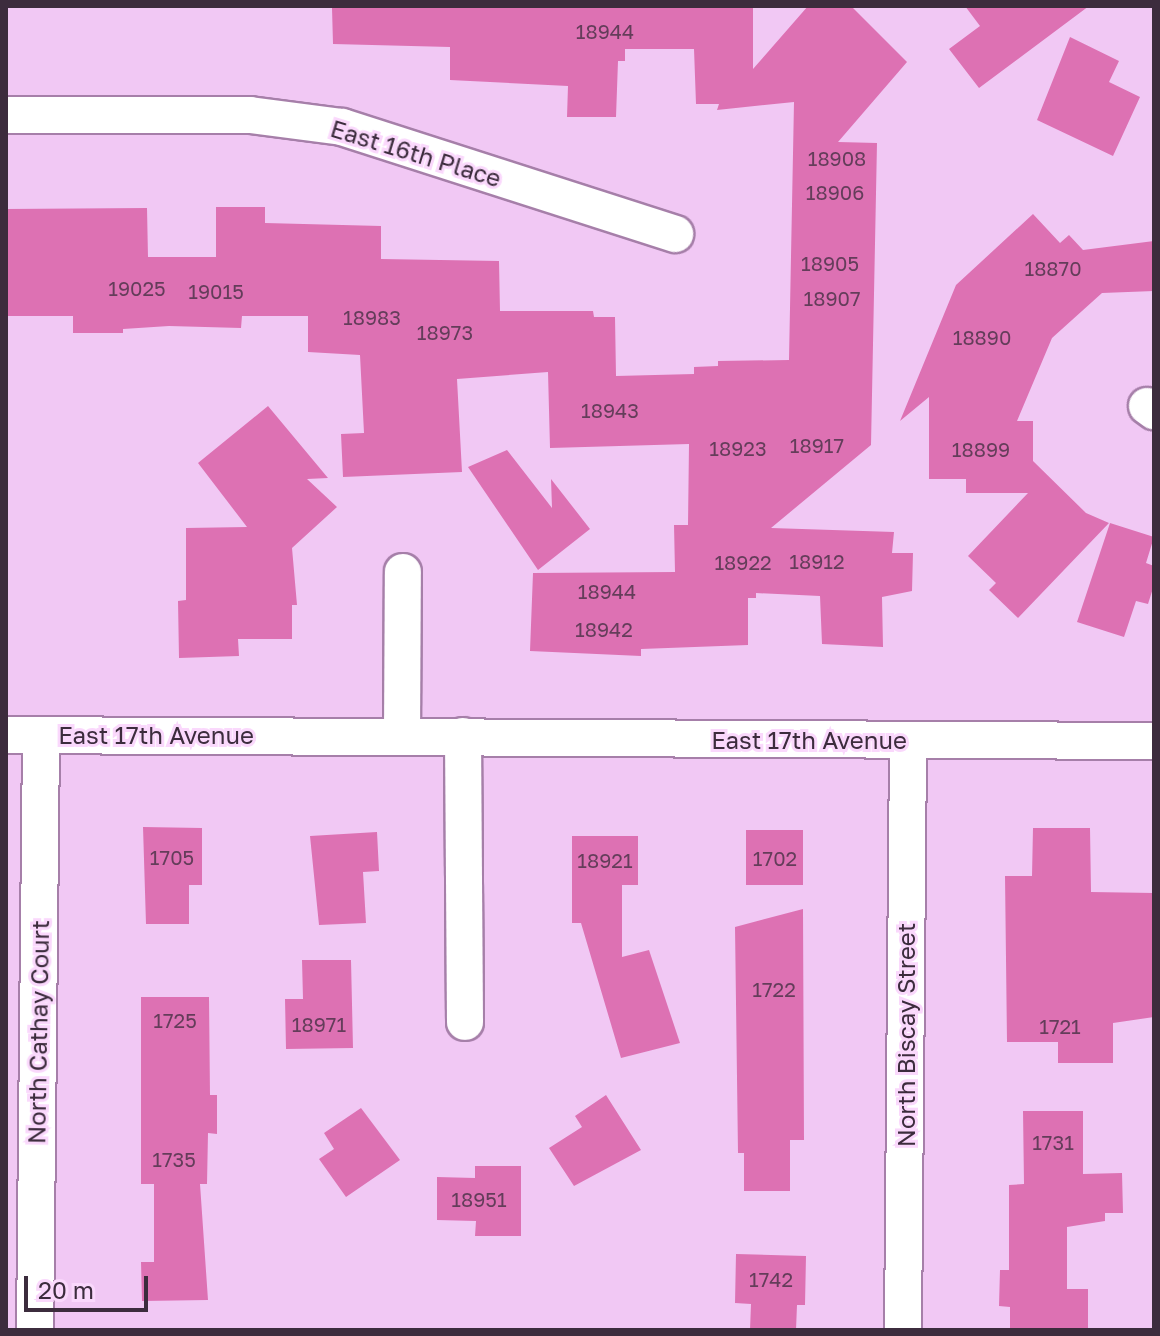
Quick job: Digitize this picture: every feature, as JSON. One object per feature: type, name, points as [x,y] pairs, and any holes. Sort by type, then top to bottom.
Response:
[{"type":"street","name":"East 16th Place","points":[[6,115],[250,115],[342,127],[675,234]]},
{"type":"street","points":[[402,736],[403,572]]},
{"type":"street","name":"East 17th Avenue","points":[[24,735],[1154,741]]},
{"type":"street","name":"North Cathay Court","points":[[24,735],[35,1330]]},
{"type":"street","points":[[463,736],[465,1022]]},
{"type":"street","name":"North Biscay Street","points":[[903,1330],[908,740]]},
{"type":"building","points":[[753,6],[753,69],[808,6],[851,6],[907,62],[838,142],[877,143],[871,445],[771,528],[894,532],[892,553],[913,553],[912,591],[882,597],[883,647],[822,644],[820,596],[756,593],[756,598],[748,598],[748,645],[641,649],[641,656],[530,651],[533,573],[675,572],[674,525],[688,525],[689,444],[550,448],[548,372],[457,379],[462,472],[343,477],[341,434],[364,433],[360,355],[308,352],[308,316],[242,316],[241,328],[169,326],[123,329],[123,333],[73,333],[73,316],[6,316],[6,209],[147,208],[148,257],[216,257],[216,207],[265,207],[265,223],[381,226],[381,259],[499,261],[500,311],[593,311],[594,317],[615,317],[616,376],[694,374],[694,367],[718,366],[718,361],[789,360],[794,102],[717,110],[719,104],[696,104],[694,49],[625,49],[625,61],[618,61],[616,117],[567,117],[568,86],[450,80],[450,47],[333,44],[332,8]]},
{"type":"building","points":[[965,6],[1089,6],[979,88],[949,49],[980,26]]},
{"type":"building","points":[[1070,37],[1119,61],[1109,82],[1140,97],[1113,156],[1037,120]]},
{"type":"building","points":[[1033,214],[1060,243],[1069,235],[1083,250],[1154,241],[1154,291],[1102,293],[1052,338],[1017,421],[1033,421],[1033,461],[1086,513],[1109,523],[1018,618],[989,590],[996,583],[968,556],[1028,493],[966,493],[966,479],[929,479],[929,397],[900,421],[956,285]]},
{"type":"building","points":[[268,406],[328,478],[307,479],[337,507],[292,548],[297,605],[292,605],[292,639],[238,639],[239,656],[179,658],[178,601],[186,600],[186,528],[247,527],[198,463]]},
{"type":"building","points":[[507,450],[552,508],[551,479],[590,529],[538,570],[468,467]]},
{"type":"building","points":[[1110,523],[1154,537],[1146,563],[1154,566],[1154,585],[1148,604],[1136,601],[1124,637],[1077,622]]},
{"type":"building","points":[[143,827],[202,828],[202,885],[189,885],[189,924],[146,924]]},
{"type":"building","points":[[1033,828],[1090,828],[1091,892],[1154,893],[1154,1017],[1113,1023],[1113,1063],[1058,1063],[1058,1042],[1007,1042],[1005,876],[1032,876]]},
{"type":"building","points":[[746,830],[803,830],[803,885],[746,885]]},
{"type":"building","points":[[377,832],[379,871],[363,872],[366,923],[319,925],[310,836]]},
{"type":"building","points":[[572,836],[638,836],[638,885],[622,885],[622,957],[649,950],[680,1043],[621,1058],[581,923],[572,923]]},
{"type":"building","points":[[803,909],[804,1140],[790,1140],[790,1191],[744,1191],[744,1153],[738,1153],[735,927]]},
{"type":"building","points":[[302,960],[351,960],[353,1048],[286,1049],[285,999],[303,999]]},
{"type":"building","points":[[141,997],[209,997],[210,1095],[217,1095],[217,1134],[208,1133],[207,1184],[200,1184],[208,1300],[142,1301],[141,1262],[154,1262],[154,1184],[141,1184]]},
{"type":"building","points":[[606,1095],[641,1150],[574,1186],[549,1148],[582,1127],[575,1116]]},
{"type":"building","points":[[361,1108],[400,1160],[346,1197],[319,1159],[334,1149],[324,1133]]},
{"type":"building","points":[[1023,1111],[1083,1111],[1083,1174],[1122,1173],[1123,1213],[1105,1213],[1105,1221],[1067,1227],[1067,1289],[1088,1289],[1088,1330],[1010,1330],[1010,1307],[999,1306],[1000,1270],[1009,1270],[1009,1185],[1024,1184]]},
{"type":"building","points":[[475,1166],[521,1166],[521,1236],[475,1236],[476,1221],[437,1220],[437,1177],[475,1178]]},
{"type":"building","points":[[736,1254],[806,1256],[805,1305],[797,1305],[796,1330],[750,1330],[751,1304],[735,1303]]}]
